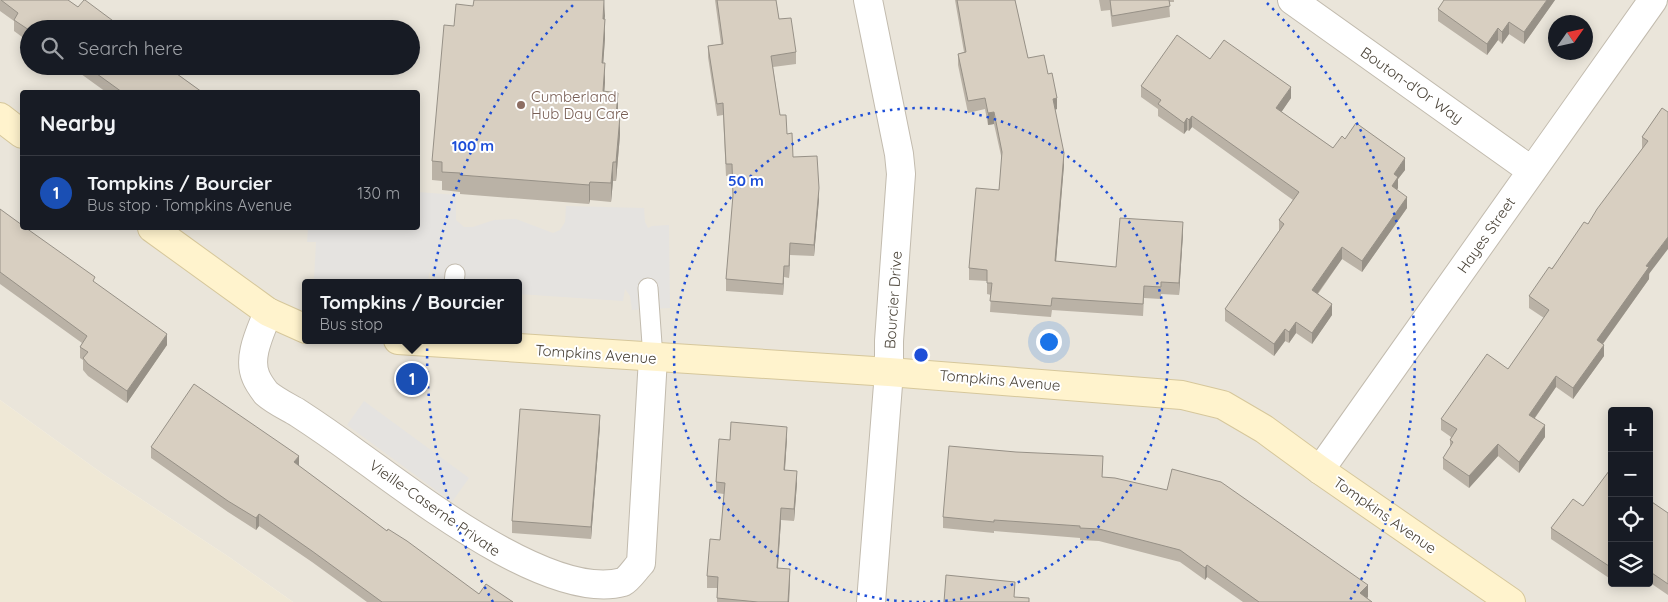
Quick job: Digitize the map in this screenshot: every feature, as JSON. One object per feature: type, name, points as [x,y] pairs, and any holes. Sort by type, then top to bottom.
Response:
[{"type":"street","name":"Bourcier Drive","points":[[868,0],[899,154],[901,174],[872,602]]},
{"type":"street","name":"Bouton-d'Or Way","points":[[1292,0],[1532,170]]},
{"type":"street","name":"Hayes Street","points":[[1320,470],[1653,0]]},
{"type":"street","points":[[0,117],[20,132]]},
{"type":"street","points":[[155,230],[268,312],[302,327]]},
{"type":"street","name":"Vieille-Caserne Private","points":[[268,312],[257,342],[253,362],[256,376],[266,392],[500,554],[564,582],[597,587],[624,582],[641,563],[653,358]]},
{"type":"street","name":"Tompkins Avenue","points":[[476,344],[653,358],[889,372],[1182,395],[1223,405],[1264,429],[1511,602]]},
{"type":"lane","points":[[648,288],[653,358]]},
{"type":"shaded area","points":[[0,0],[1668,0],[1668,602],[293,602],[229,557],[103,474],[0,400]]},
{"type":"shaded area","points":[[420,192],[456,195],[456,220],[464,227],[473,227],[494,220],[516,219],[553,233],[560,230],[565,222],[566,206],[644,208],[645,222],[648,228],[669,225],[670,308],[632,310],[630,296],[625,289],[623,301],[522,294],[522,279],[487,279],[487,277],[485,279],[433,279],[429,272],[428,279],[314,279],[316,242],[307,242],[308,230],[420,230]]},
{"type":"shaded area","points":[[0,400],[103,474],[229,557],[293,602],[0,602]]},
{"type":"shaded area","points":[[364,401],[469,478],[452,502],[347,425]]},
{"type":"building","points":[[1,0],[68,0],[78,7],[85,0],[112,20],[20,20],[20,24],[14,20],[18,13]]},
{"type":"building","name":"Cumberland Hub Day Care","points":[[474,0],[604,0],[603,19],[605,19],[602,63],[605,63],[603,91],[618,93],[616,115],[620,116],[616,162],[613,162],[611,183],[590,182],[589,185],[460,175],[460,173],[442,172],[442,162],[432,161],[444,25],[454,26],[456,4],[473,6]]},
{"type":"building","points":[[717,0],[776,0],[779,19],[791,18],[796,52],[771,56],[780,115],[786,115],[787,134],[792,133],[793,157],[817,156],[819,188],[814,245],[790,243],[789,266],[784,266],[783,284],[726,279],[733,195],[732,164],[726,164],[723,103],[717,104],[708,46],[723,44]]},
{"type":"building","points":[[957,0],[1015,0],[1028,58],[1044,55],[1048,74],[1052,73],[1057,98],[1053,99],[1064,153],[1055,261],[1116,267],[1120,218],[1183,222],[1179,283],[1161,282],[1161,287],[1144,286],[1143,304],[1052,298],[1051,306],[990,301],[992,283],[987,283],[987,270],[969,268],[976,188],[999,190],[1002,152],[994,112],[988,113],[985,98],[968,101],[958,54],[966,52]]},
{"type":"building","points":[[1110,0],[1169,0],[1170,6],[1112,16]]},
{"type":"building","points":[[1444,0],[1547,0],[1524,32],[1509,22],[1502,32],[1498,28],[1487,44],[1438,9]]},
{"type":"building","points":[[1177,35],[1210,59],[1224,40],[1291,87],[1276,108],[1333,148],[1342,136],[1345,139],[1356,123],[1405,158],[1394,174],[1398,177],[1392,186],[1407,197],[1362,261],[1342,247],[1312,290],[1332,304],[1312,333],[1296,322],[1289,332],[1285,329],[1274,344],[1225,309],[1284,224],[1279,220],[1299,192],[1192,116],[1189,120],[1187,118],[1184,123],[1158,104],[1161,100],[1141,86]]},
{"type":"building","points":[[98,75],[178,75],[199,90],[119,90]]},
{"type":"building","points":[[1662,108],[1668,112],[1668,237],[1646,266],[1649,267],[1597,340],[1604,345],[1573,388],[1556,376],[1529,415],[1545,425],[1519,462],[1498,444],[1469,476],[1443,458],[1453,442],[1450,440],[1457,429],[1441,419],[1487,354],[1508,369],[1549,310],[1529,296],[1549,267],[1552,269],[1584,222],[1588,224],[1648,141],[1642,137]]},
{"type":"building","points":[[0,209],[20,224],[20,230],[29,230],[95,277],[93,281],[167,334],[127,391],[88,364],[83,358],[88,352],[80,347],[87,336],[0,272]]},
{"type":"building","points":[[194,384],[299,456],[294,462],[387,531],[388,529],[407,541],[479,594],[486,584],[513,602],[382,602],[259,514],[256,518],[228,501],[151,447]]},
{"type":"building","points":[[520,409],[600,415],[591,527],[512,521]]},
{"type":"building","points":[[731,422],[787,427],[784,470],[797,471],[794,509],[781,508],[777,568],[790,569],[788,602],[758,602],[717,598],[718,577],[707,576],[710,539],[720,540],[725,483],[716,482],[719,439],[730,440]]},
{"type":"building","points":[[949,446],[1016,452],[1103,456],[1102,477],[1115,478],[1167,490],[1172,469],[1221,482],[1368,585],[1360,593],[1372,602],[1259,602],[1207,565],[1205,568],[1180,550],[1099,529],[1080,528],[1080,526],[994,520],[994,522],[943,517]]},
{"type":"building","points":[[1608,472],[1608,565],[1551,528],[1573,499],[1583,506]]},
{"type":"building","points":[[1653,503],[1668,513],[1668,584],[1653,574]]},
{"type":"building","points":[[946,575],[1015,582],[1014,597],[1029,598],[1029,602],[944,602]]},
{"type":"place","name":"Cumberland Hub Day Care","points":[[521,105]]},
{"type":"place","name":"Tompkins / Bourcier","points":[[412,379]]}]
